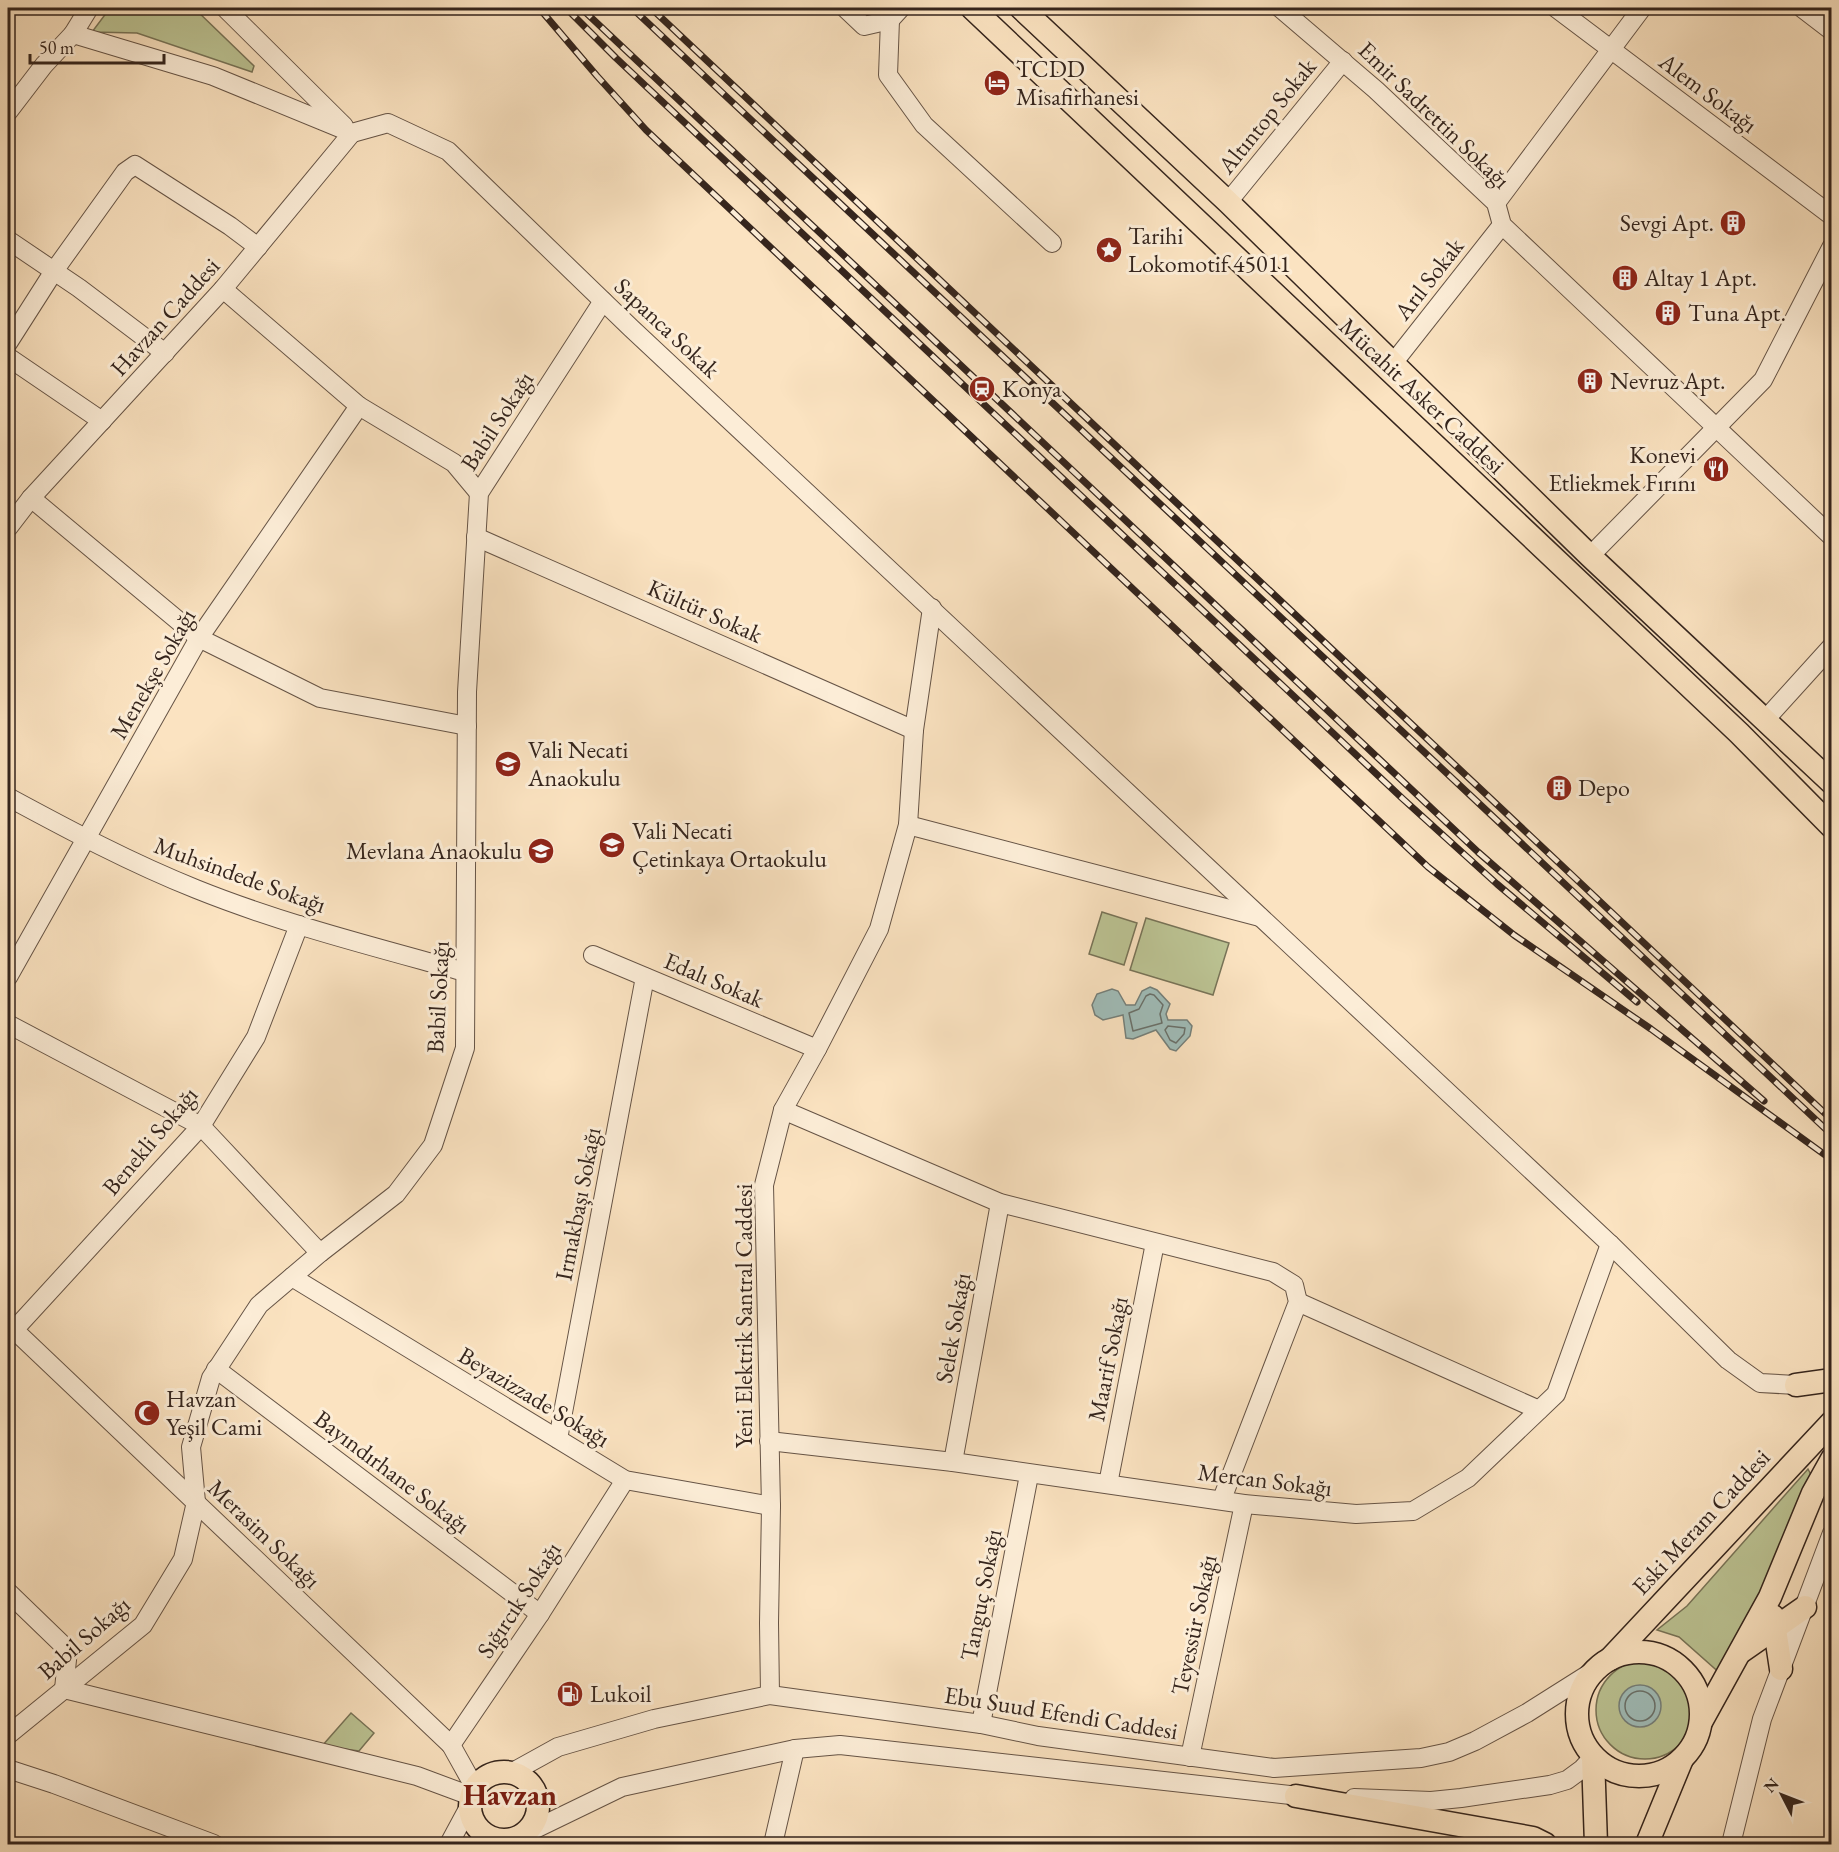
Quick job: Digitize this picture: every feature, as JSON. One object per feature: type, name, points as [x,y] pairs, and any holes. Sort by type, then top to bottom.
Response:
[{"type":"main road","name":"Mücahit Asker Caddesi","points":[[972,8],[1731,725],[1832,827]]},
{"type":"main road","name":"Mücahit Asker Caddesi","points":[[1021,8],[1228,202],[1590,556],[1832,783]]},
{"type":"main road","points":[[1796,1385],[1832,1380]]},
{"type":"main road","name":"Eski Meram Caddesi","points":[[1603,1664],[1832,1422]]},
{"type":"main road","points":[[1647,1845],[1682,1759],[1695,1742],[1701,1722],[1770,1597],[1813,1493],[1832,1459]]},
{"type":"main road","points":[[1770,1597],[1781,1669]]},
{"type":"main road","points":[[1738,1654],[1805,1607]]},
{"type":"main road","points":[[1682,1759],[1662,1772],[1637,1777],[1612,1771],[1593,1757],[1580,1736],[1576,1713],[1581,1689],[1603,1664],[1622,1654],[1646,1652],[1669,1660],[1688,1676],[1697,1692],[1701,1722]]},
{"type":"main road","points":[[1593,1757],[1596,1845]]},
{"type":"main road","points":[[511,1773],[521,1776],[536,1792],[539,1803],[538,1814],[527,1833],[501,1843],[482,1833],[475,1825],[471,1815],[472,1796],[482,1779],[491,1774],[511,1773]]},
{"type":"main road","points":[[1296,1796],[1533,1838],[1545,1845]]},
{"type":"street","points":[[8,112],[44,65],[73,34],[89,8]]},
{"type":"street","points":[[225,8],[352,134]]},
{"type":"street","points":[[845,8],[864,26],[896,14],[888,75],[924,125],[1052,243]]},
{"type":"street","name":"Emir Sadrettin Sokağı","points":[[1280,8],[1376,90],[1496,203],[1502,225],[1832,537]]},
{"type":"street","name":"Alem Sokağı","points":[[1556,8],[1832,216]]},
{"type":"street","points":[[1496,203],[1642,8]]},
{"type":"street","points":[[1802,8],[1829,25]]},
{"type":"street","points":[[73,34],[213,75],[352,134]]},
{"type":"street","name":"Altıntop Sokak","points":[[1228,202],[1343,61]]},
{"type":"street","name":"Sapanca Sokak","points":[[352,134],[388,123],[448,151],[603,301],[1610,1244],[1728,1360],[1760,1383],[1796,1385]]},
{"type":"street","name":"Havzan Caddesi","points":[[8,528],[20,504],[102,421],[223,289],[352,134]]},
{"type":"street","points":[[8,343],[54,271],[125,172],[135,165],[230,226],[258,247]]},
{"type":"street","name":"Arıl Sokak","points":[[1394,362],[1502,225]]},
{"type":"street","points":[[8,240],[165,353]]},
{"type":"street","points":[[1590,556],[1763,380],[1832,246]]},
{"type":"street","points":[[223,289],[359,406],[454,463],[479,493]]},
{"type":"street","name":"Babil Sokağı","points":[[8,1735],[143,1625],[183,1559],[196,1502],[191,1447],[211,1378],[259,1305],[320,1252],[396,1194],[433,1145],[465,1048],[467,692],[479,493],[603,301]]},
{"type":"street","points":[[8,357],[102,421]]},
{"type":"street","name":"Menekşe Sokağı","points":[[8,977],[200,638],[359,406]]},
{"type":"street","points":[[20,504],[200,638],[320,698],[467,726]]},
{"type":"street","name":"Kültür Sokak","points":[[476,537],[914,730]]},
{"type":"street","name":"Yeni Elektrik Santral Caddesi","points":[[770,1695],[771,1506],[764,1185],[783,1110],[818,1049],[879,929],[908,825],[914,730],[932,608]]},
{"type":"street","points":[[1765,720],[1832,646]]},
{"type":"street","name":"Muhsindede Sokağı","points":[[8,797],[86,840],[196,889],[299,925],[465,972]]},
{"type":"street","points":[[908,825],[1264,918]]},
{"type":"street","name":"Benekli Sokağı","points":[[10,1327],[201,1126],[256,1037],[299,925]]},
{"type":"street","name":"Edalı Sokak","points":[[593,955],[818,1049]]},
{"type":"street","name":"Irmakbaşı Sokağı","points":[[558,1439],[645,977]]},
{"type":"street","points":[[8,1024],[201,1126],[320,1252]]},
{"type":"street","points":[[783,1110],[1000,1203],[1273,1272],[1294,1285],[1298,1302],[1222,1499]]},
{"type":"street","name":"Selek Sokağı","points":[[953,1462],[1000,1203]]},
{"type":"street","name":"Maarif Sokağı","points":[[1108,1484],[1155,1243]]},
{"type":"street","name":"Mercan Sokağı","points":[[769,1441],[953,1462],[1029,1475],[1222,1499],[1244,1504],[1356,1514],[1413,1511],[1468,1478],[1556,1394],[1610,1244]]},
{"type":"street","name":"Beyazizzade Sokağı","points":[[292,1277],[625,1480],[771,1506]]},
{"type":"street","points":[[1298,1302],[1539,1410]]},
{"type":"street","name":"Merasim Sokağı","points":[[10,1327],[451,1745],[472,1796]]},
{"type":"street","name":"Bayındırhane Sokağı","points":[[216,1369],[540,1614]]},
{"type":"street","name":"Tanguç Sokağı","points":[[981,1724],[1029,1475]]},
{"type":"street","name":"Sığırcık Sokağı","points":[[451,1745],[540,1614],[625,1480]]},
{"type":"street","name":"Teyessür Sokağı","points":[[1190,1757],[1244,1504]]},
{"type":"street","points":[[1731,1845],[1762,1719],[1832,1533]]},
{"type":"street","points":[[8,1592],[68,1650],[64,1689],[417,1776],[472,1796],[449,1845]]},
{"type":"street","name":"Ebu Suud Efendi Caddesi","points":[[511,1773],[558,1747],[654,1719],[770,1695],[981,1724],[1038,1736],[1274,1768],[1430,1756],[1449,1752],[1484,1737],[1527,1713],[1603,1664]]},
{"type":"street","points":[[527,1833],[622,1787],[795,1749],[840,1745],[1296,1796],[1431,1801],[1550,1785],[1567,1780],[1593,1757]]},
{"type":"street","points":[[773,1845],[795,1749]]},
{"type":"street","points":[[8,1769],[178,1838],[214,1845]]},
{"type":"green space","points":[[110,8],[194,8],[254,66],[252,72],[137,33],[92,32]]},
{"type":"green space","points":[[1102,912],[1137,923],[1124,965],[1089,954]]},
{"type":"green space","points":[[1146,918],[1229,943],[1213,995],[1130,970]]},
{"type":"green space","points":[[1808,1469],[1811,1475],[1753,1610],[1722,1675],[1679,1637],[1657,1630],[1687,1606]]},
{"type":"green space","points":[[1645,1661],[1664,1665],[1679,1676],[1690,1691],[1694,1710],[1690,1729],[1679,1744],[1664,1755],[1645,1759],[1626,1755],[1611,1744],[1600,1729],[1596,1710],[1600,1691],[1611,1676],[1626,1665]]},
{"type":"green space","points":[[351,1713],[374,1733],[359,1751],[322,1746]]},
{"type":"water","points":[[1150,987],[1157,990],[1170,1004],[1166,1014],[1168,1020],[1187,1020],[1192,1026],[1190,1036],[1176,1051],[1170,1049],[1156,1030],[1133,1039],[1126,1038],[1123,1015],[1103,1020],[1095,1015],[1092,1005],[1097,994],[1112,989],[1118,991],[1126,1005],[1135,1005],[1142,991]]},
{"type":"water","points":[[1640,1685],[1655,1691],[1661,1706],[1655,1721],[1640,1727],[1625,1721],[1619,1706],[1625,1691]]},
{"type":"railway","points":[[539,8],[646,130],[1428,867],[1514,935],[1651,1029],[1832,1160]]},
{"type":"railway","points":[[566,8],[616,58],[1403,799],[1497,884],[1637,1002]]},
{"type":"railway","points":[[581,8],[1478,852],[1764,1101]]},
{"type":"railway","points":[[632,8],[1832,1135]]},
{"type":"railway","points":[[651,8],[1832,1120]]},
{"type":"place","name":"TCDD Misafirhanesi","points":[[997,83]]},
{"type":"place","name":"Sevgi Apt.","points":[[1733,223]]},
{"type":"place","name":"Tarihi Lokomotif 45011","points":[[1109,250]]},
{"type":"place","name":"Altay 1 Apt.","points":[[1625,278]]},
{"type":"place","name":"Tuna Apt.","points":[[1668,313]]},
{"type":"place","name":"Nevruz Apt.","points":[[1590,381]]},
{"type":"place","name":"Konya","points":[[982,389]]},
{"type":"place","name":"Konevi Etliekmek Fırını","points":[[1716,469]]},
{"type":"place","name":"Vali Necati Anaokulu","points":[[508,764]]},
{"type":"place","name":"Depo","points":[[1559,788]]},
{"type":"place","name":"Vali Necati Çetinkaya Ortaokulu","points":[[612,845]]},
{"type":"place","name":"Mevlana Anaokulu","points":[[541,851]]},
{"type":"place","name":"Havzan Yeşil Cami","points":[[147,1413]]},
{"type":"place","name":"Lukoil","points":[[570,1694]]},
{"type":"district","name":"Havzan","points":[[510,1795]]}]
